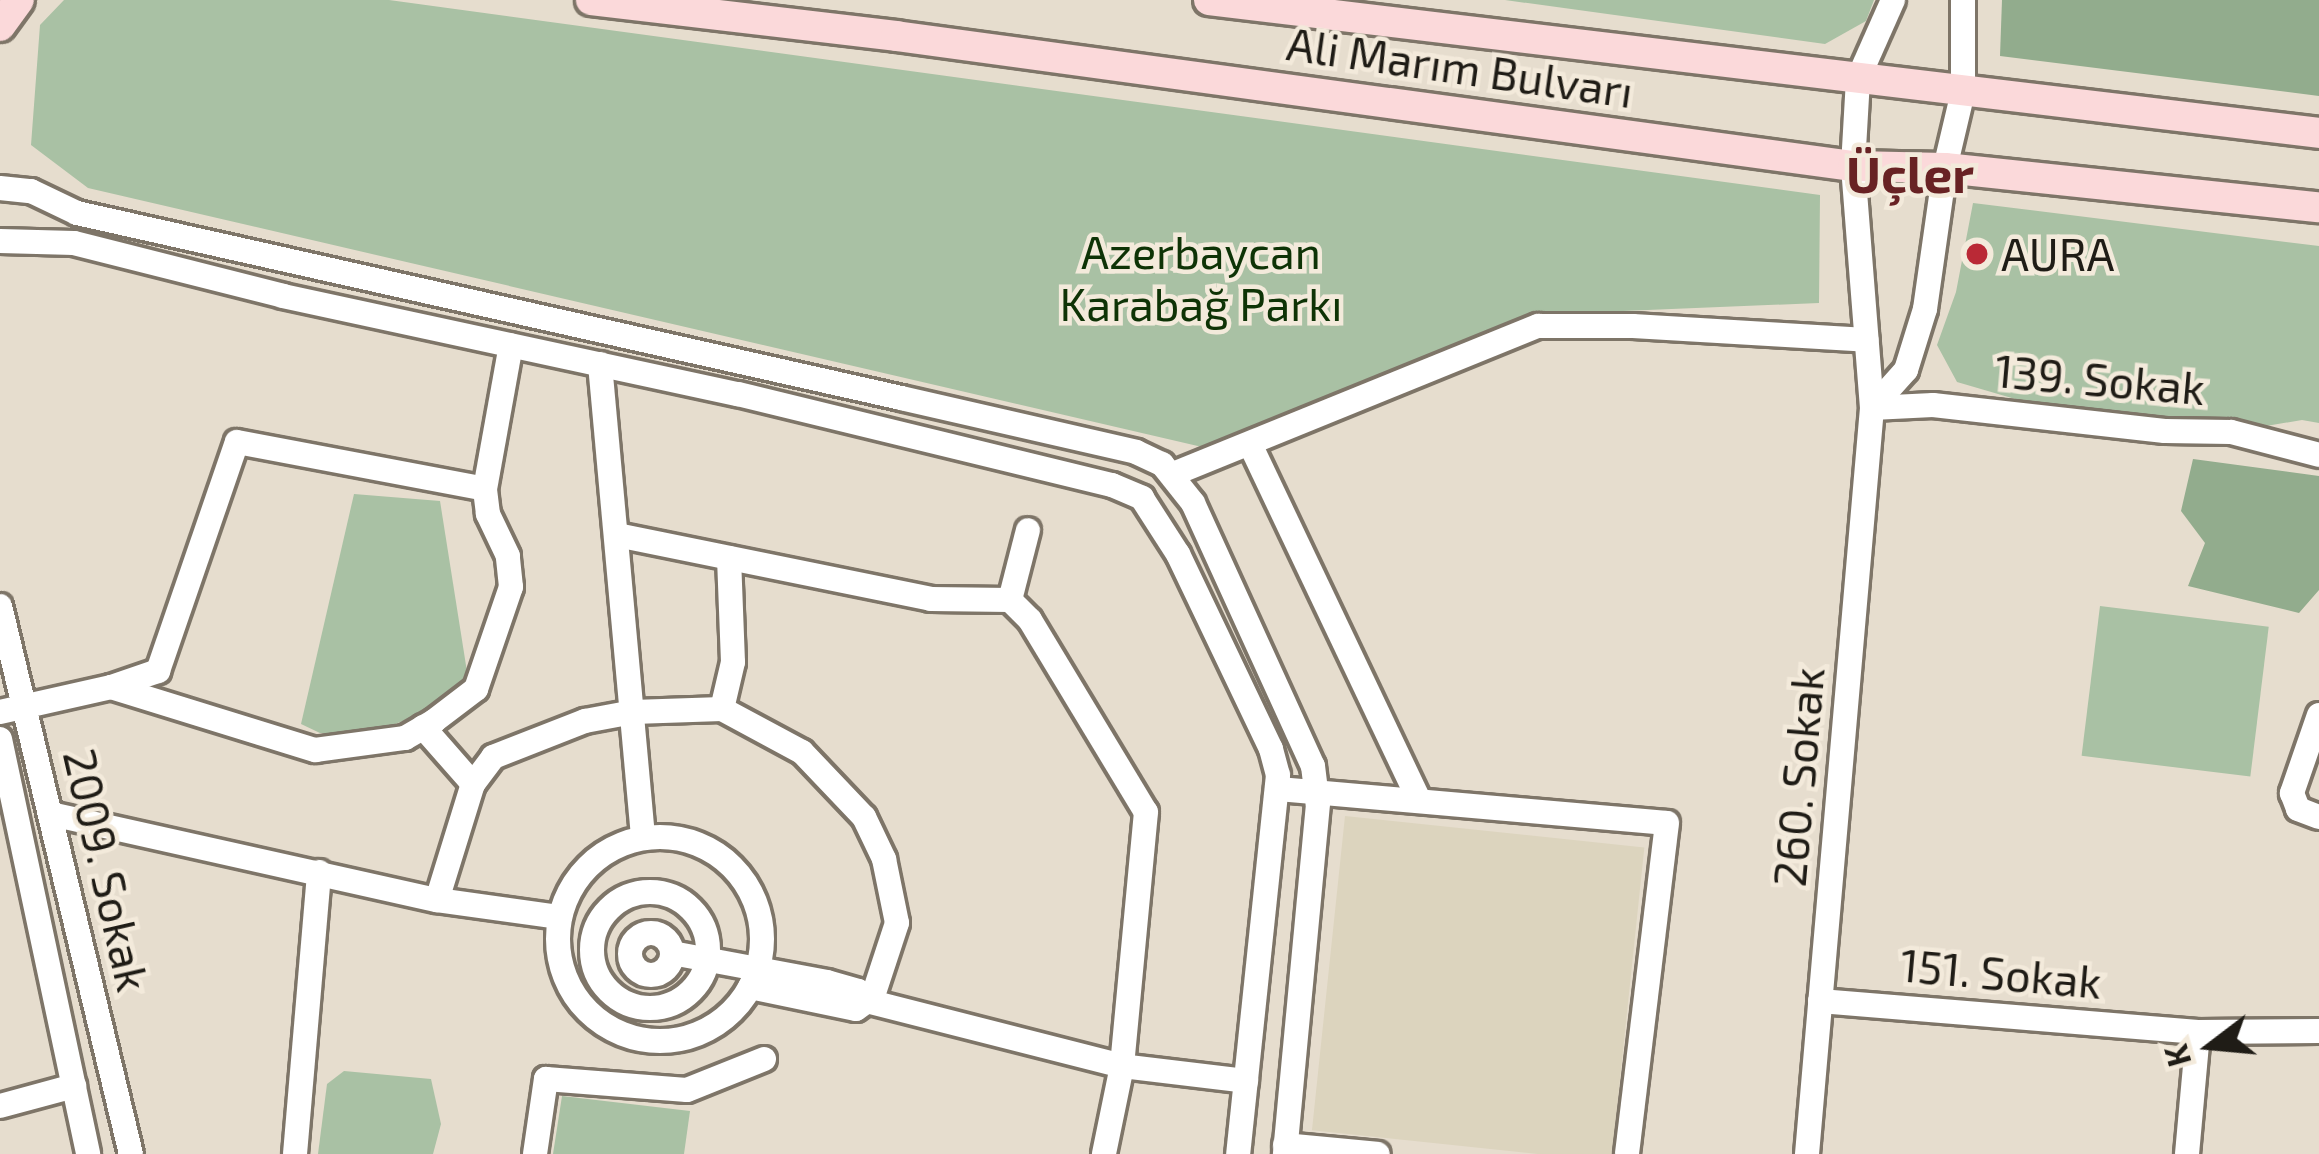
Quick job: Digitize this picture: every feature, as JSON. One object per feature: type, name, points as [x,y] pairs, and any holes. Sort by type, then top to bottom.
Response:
[{"type":"main road","points":[[0,26],[20,0]]},
{"type":"main road","name":"Ali Marım Bulvarı","points":[[591,0],[896,36],[1852,166],[1945,168],[2319,207]]},
{"type":"main road","name":"Ali Marım Bulvarı","points":[[1209,0],[2319,133]]},
{"type":"street","name":"260. Sokak","points":[[1807,1154],[1872,408],[1852,166],[1858,79],[1893,0]]},
{"type":"street","points":[[1872,408],[1906,370],[1919,329],[1945,168],[1963,92],[1964,0]]},
{"type":"street","points":[[0,188],[31,191],[77,213],[1136,452],[1173,474],[1193,503],[1306,747],[1317,790],[1285,1149],[1378,1154]]},
{"type":"street","points":[[0,241],[74,243],[1112,485],[1142,498],[1178,554],[1271,749],[1279,789],[1238,1154]]},
{"type":"street","points":[[1173,474],[1538,326],[1634,326],[1867,340]]},
{"type":"street","points":[[111,687],[315,750],[405,737],[476,689],[500,631],[511,587],[508,556],[488,514],[485,489],[511,345]]},
{"type":"street","points":[[600,364],[643,837]]},
{"type":"street","name":"139. Sokak","points":[[1872,408],[1933,405],[2164,431],[2231,432],[2319,455]]},
{"type":"street","points":[[0,712],[111,687],[158,671],[237,442],[485,489]]},
{"type":"street","points":[[1250,444],[1419,800]]},
{"type":"street","points":[[1010,600],[1028,530]]},
{"type":"street","points":[[617,535],[931,599],[1010,600],[1030,620],[1146,812],[1122,1066],[1105,1154]]},
{"type":"street","points":[[722,709],[734,662],[729,558]]},
{"type":"street","name":"2009. Sokak","points":[[0,609],[130,1154]]},
{"type":"street","points":[[437,900],[473,784],[494,757],[523,741],[633,712],[722,709],[802,752],[864,817],[884,859],[897,922],[869,1002]]},
{"type":"street","points":[[2319,715],[2292,793],[2298,809],[2319,817]]},
{"type":"street","points":[[423,728],[473,784]]},
{"type":"street","name":"2009. Sokak","points":[[0,739],[6,792],[88,1154]]},
{"type":"street","points":[[1279,789],[1667,823],[1627,1154]]},
{"type":"street","points":[[51,814],[437,900],[560,917]]},
{"type":"street","points":[[643,837],[700,844],[744,881],[758,907],[763,935],[754,976],[730,1014],[707,1030],[651,1042],[597,1021],[577,1000],[561,964],[560,917],[568,894],[590,865],[620,844],[643,837]]},
{"type":"street","points":[[295,1154],[319,872]]},
{"type":"street","points":[[655,892],[692,910],[703,927],[707,958],[689,994],[670,1005],[647,1008],[616,997],[601,980],[593,958],[594,938],[608,910],[625,898],[655,892]]},
{"type":"street","points":[[561,964],[630,952],[637,938],[651,932],[666,938],[672,953],[707,958],[754,976],[858,991],[869,1002],[1122,1066],[1246,1081]]},
{"type":"street","name":"151. Sokak","points":[[1820,1001],[2198,1032],[2319,1030]]},
{"type":"street","points":[[2187,1154],[2198,1032]]},
{"type":"street","points":[[535,1154],[546,1079],[687,1090],[764,1060]]},
{"type":"street","points":[[0,1106],[74,1086]]},
{"type":"shaded area","points":[[1345,816],[1644,847],[1612,1154],[1538,1154],[1312,1130]]},
{"type":"green space","name":"Azerbaycan Karabağ Parkı","points":[[64,0],[389,0],[1820,195],[1819,303],[1551,314],[1215,450],[88,188],[31,145],[40,25]]},
{"type":"green space","points":[[1505,0],[1874,0],[1866,21],[1825,44]]},
{"type":"green space","points":[[2002,0],[2319,0],[2319,96],[2000,56]]},
{"type":"green space","points":[[1973,203],[2319,246],[2319,423],[2302,420],[2231,432],[2022,401],[1957,382],[1937,345],[1956,292]]},
{"type":"green space","points":[[2193,459],[2319,476],[2319,590],[2299,613],[2188,586],[2205,543],[2181,511]]},
{"type":"green space","points":[[354,494],[440,501],[468,678],[425,712],[373,733],[320,733],[301,724]]},
{"type":"green space","points":[[2100,606],[2269,627],[2250,777],[2082,756]]},
{"type":"green space","points":[[344,1071],[431,1079],[441,1124],[433,1154],[318,1154],[327,1084]]},
{"type":"green space","points":[[562,1096],[690,1111],[684,1154],[553,1154]]},
{"type":"place","name":"AURA","points":[[1977,254]]},
{"type":"district","name":"Üçler","points":[[1910,173]]}]
